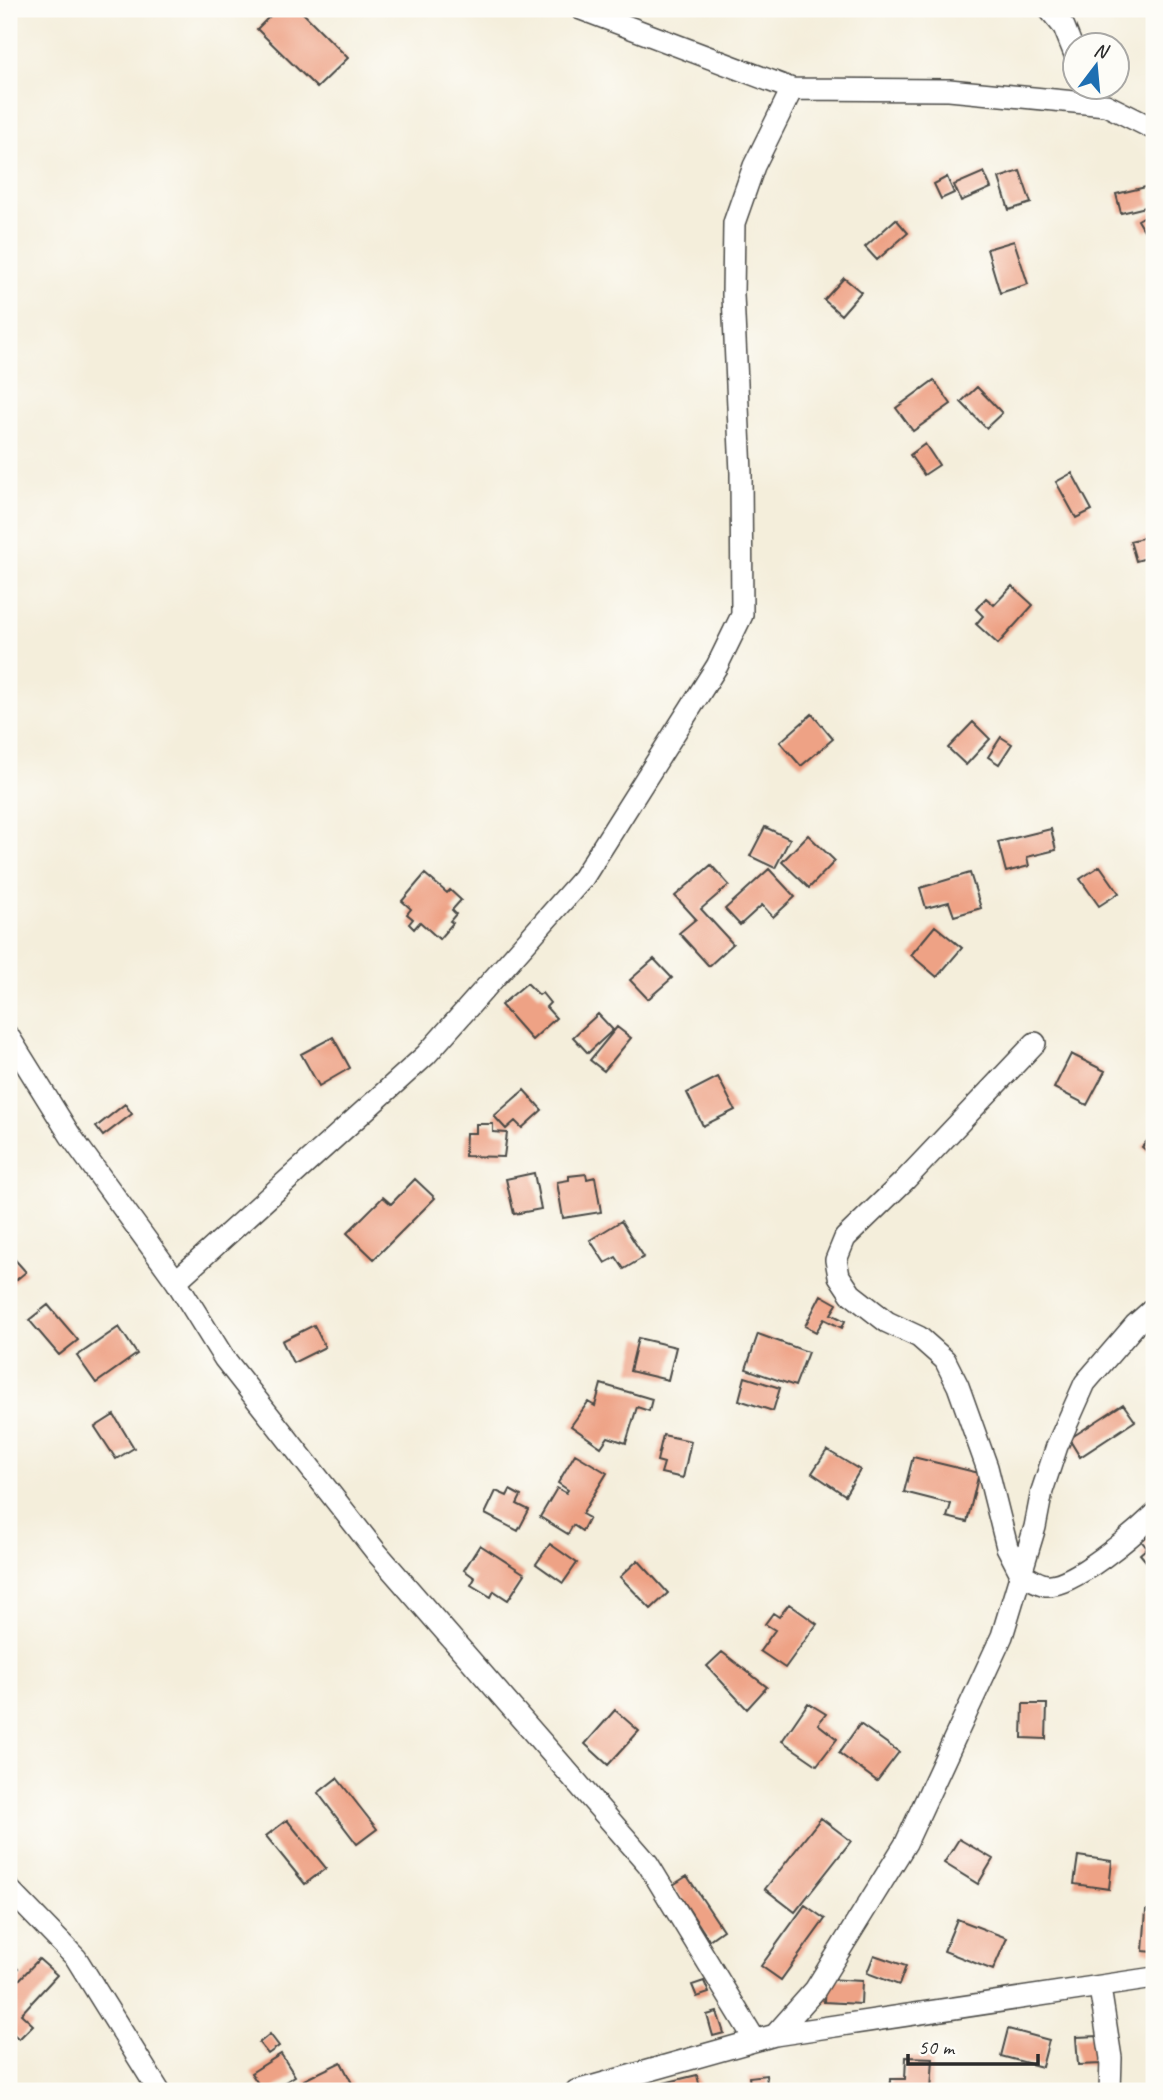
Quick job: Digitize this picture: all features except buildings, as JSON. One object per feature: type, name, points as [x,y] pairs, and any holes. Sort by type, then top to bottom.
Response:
[{"type":"street","points":[[580,9],[792,89],[949,90],[1062,95]]},
{"type":"street","points":[[1049,9],[1066,32]]},
{"type":"street","points":[[176,1280],[426,1055],[583,878],[717,667],[742,615],[741,460],[733,295],[734,223],[754,166],[792,89]]},
{"type":"street","points":[[1108,102],[1154,130]]},
{"type":"street","points":[[9,1037],[70,1135],[176,1280],[224,1358],[377,1553],[648,1864],[765,2037]]},
{"type":"street","points":[[1035,1043],[906,1179],[845,1238],[836,1260],[839,1276],[851,1294],[887,1322],[919,1337],[946,1360],[958,1385],[986,1466],[1007,1547],[1021,1574],[1047,1585],[1071,1578],[1127,1540],[1154,1515]]},
{"type":"street","points":[[765,2037],[815,1990],[906,1843],[1002,1636],[1035,1527],[1042,1491],[1057,1446],[1086,1383],[1135,1325],[1154,1308]]},
{"type":"street","points":[[9,1889],[76,1958],[159,2091]]},
{"type":"street","points":[[576,2091],[765,2037],[1154,1978]]},
{"type":"street","points":[[1100,1988],[1111,2058],[1110,2091]]}]
